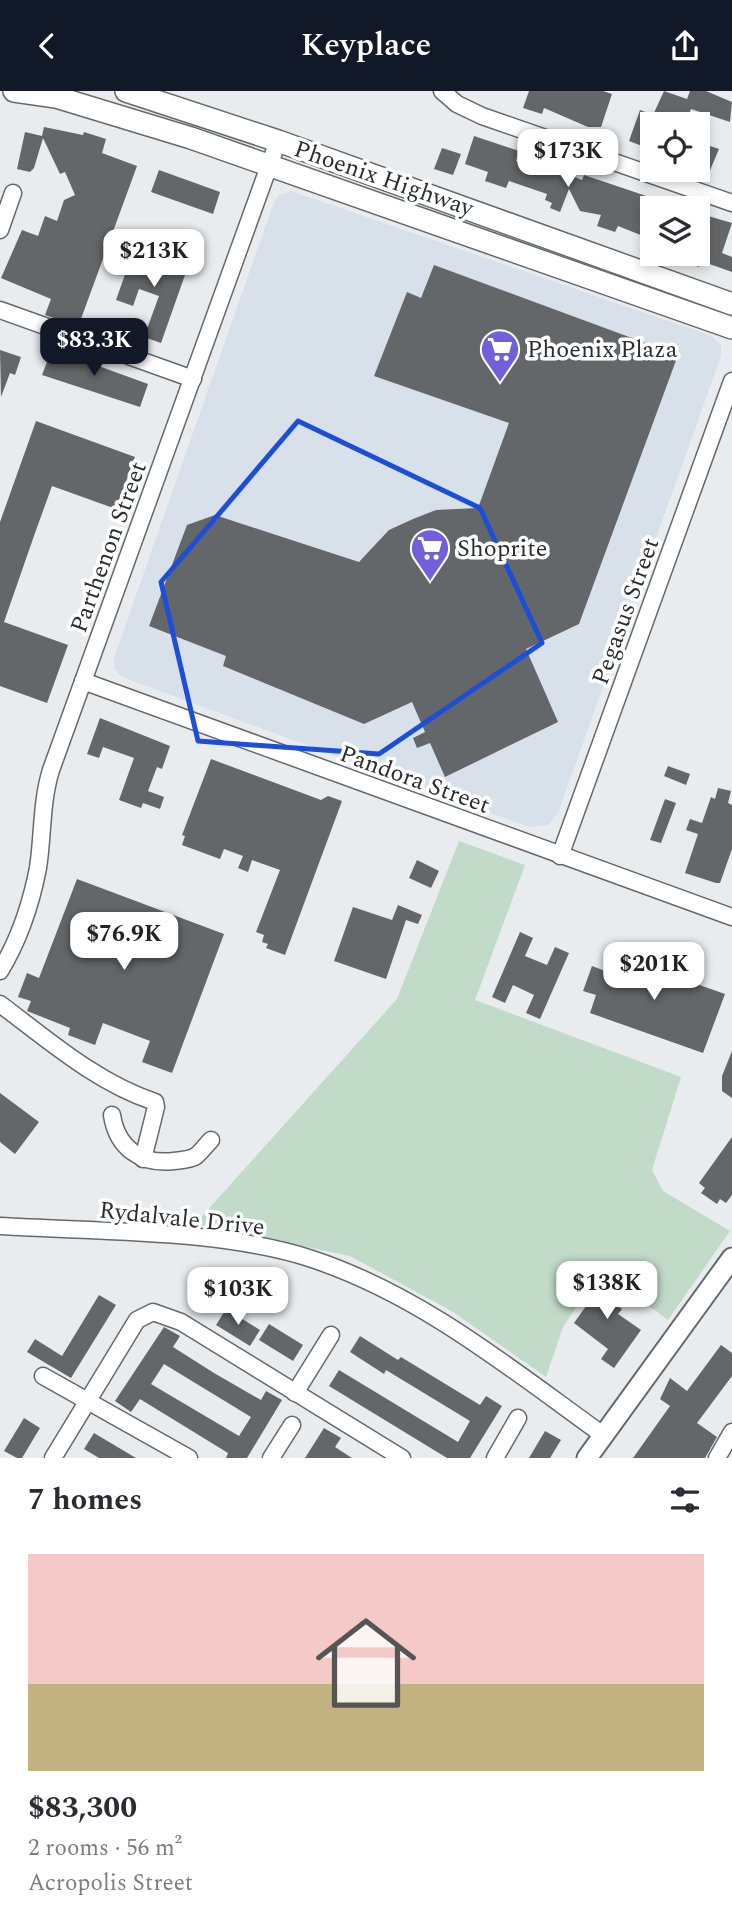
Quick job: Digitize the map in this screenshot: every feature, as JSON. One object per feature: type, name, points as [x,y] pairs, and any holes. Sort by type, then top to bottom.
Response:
[{"type":"main road","name":"Phoenix Highway","points":[[14,91],[56,97],[142,122],[732,328]]},
{"type":"main road","name":"Phoenix Highway","points":[[126,91],[151,95],[732,304]]},
{"type":"street","points":[[442,91],[457,104],[482,116],[732,203]]},
{"type":"street","points":[[142,122],[151,95]]},
{"type":"street","name":"Parthenon Street","points":[[0,971],[29,906],[38,868],[45,790],[278,141]]},
{"type":"street","points":[[0,230],[13,193]]},
{"type":"street","points":[[0,310],[193,379]]},
{"type":"street","name":"Pegasus Street","points":[[560,856],[732,381]]},
{"type":"street","name":"Pandora Street","points":[[83,681],[732,917]]},
{"type":"street","points":[[0,1004],[114,1085],[155,1103],[143,1159]]},
{"type":"street","points":[[111,1115],[114,1132],[127,1150],[143,1159],[163,1162],[194,1158],[211,1140]]},
{"type":"street","name":"Rydalvale Drive","points":[[0,1226],[208,1239],[262,1247],[311,1259],[367,1280],[441,1320],[603,1435]]},
{"type":"street","points":[[587,1458],[728,1271]]},
{"type":"street","points":[[53,1458],[137,1320],[153,1312],[181,1322],[402,1458]]},
{"type":"street","points":[[295,1393],[331,1335]]},
{"type":"street","points":[[43,1376],[89,1399],[189,1458]]},
{"type":"street","points":[[495,1458],[518,1418]]},
{"type":"street","points":[[271,1458],[292,1425]]},
{"type":"street","points":[[717,1458],[730,1441]]},
{"type":"highlighted area","points":[[298,421],[480,508],[542,643],[379,754],[198,741],[161,582]]},
{"type":"shaded area","points":[[291,191],[712,336],[721,345],[721,356],[558,813],[548,825],[529,827],[122,677],[114,668],[114,658],[274,202],[279,195]]},
{"type":"green space","points":[[459,841],[525,865],[475,1000],[681,1077],[652,1170],[663,1191],[730,1231],[668,1320],[601,1270],[563,1327],[546,1377],[453,1312],[350,1256],[195,1224],[397,999]]},
{"type":"building","points":[[529,91],[603,91],[612,94],[601,127],[588,127],[544,108],[542,114],[523,108]]},
{"type":"building","points":[[664,91],[687,99],[690,91],[706,91],[732,102],[730,122],[710,115],[710,112],[691,109],[690,112],[654,112]]},
{"type":"building","points":[[640,110],[645,112],[640,112],[640,145],[629,141]]},
{"type":"building","points":[[44,127],[83,135],[84,132],[106,139],[102,153],[137,166],[78,327],[45,315],[51,299],[1,278],[22,230],[38,236],[45,216],[57,221],[64,200],[75,195],[65,172],[60,174],[43,138],[34,168],[30,172],[17,169],[25,132],[42,136]]},
{"type":"building","points":[[474,136],[519,151],[516,161],[536,169],[538,163],[582,180],[584,175],[646,196],[640,196],[640,235],[618,226],[615,232],[597,226],[601,215],[580,211],[569,189],[560,212],[550,208],[552,203],[545,200],[547,194],[509,181],[506,188],[485,181],[488,172],[465,164]]},
{"type":"building","points":[[710,146],[719,149],[710,170]]},
{"type":"building","points":[[442,148],[461,154],[453,175],[434,169]]},
{"type":"building","points":[[159,170],[220,192],[213,214],[151,192]]},
{"type":"building","points":[[710,217],[732,223],[722,253],[732,257],[732,272],[710,264]]},
{"type":"building","points":[[134,249],[151,255],[147,267],[167,274],[175,252],[191,258],[161,343],[144,337],[159,296],[139,289],[133,306],[116,300]]},
{"type":"building","points":[[434,265],[678,355],[579,624],[526,649],[558,722],[445,777],[430,743],[417,748],[413,738],[425,732],[412,702],[364,724],[223,666],[226,656],[149,626],[187,525],[215,515],[359,562],[389,530],[413,519],[436,510],[478,508],[509,423],[374,376],[407,292],[421,298]]},
{"type":"building","points":[[52,349],[148,384],[140,407],[42,375]]},
{"type":"building","points":[[0,350],[21,357],[15,375],[10,373],[1,397]]},
{"type":"building","points":[[36,421],[135,457],[116,509],[52,486],[35,533],[4,622],[68,645],[47,703],[0,686],[0,522]]},
{"type":"building","points":[[100,718],[170,746],[162,769],[157,767],[148,791],[164,797],[160,809],[143,803],[141,808],[119,800],[134,758],[103,747],[99,758],[87,754]]},
{"type":"building","points":[[211,759],[321,800],[328,796],[342,801],[285,955],[266,948],[268,944],[262,942],[264,935],[256,932],[280,870],[252,860],[248,872],[238,868],[243,856],[224,849],[220,859],[182,845],[185,836],[182,835]]},
{"type":"building","points":[[668,766],[690,774],[686,785],[664,776]]},
{"type":"building","points":[[718,788],[731,791],[728,803],[732,805],[732,849],[720,883],[716,883],[685,873],[698,834],[686,830],[690,819],[702,823],[711,797],[715,799]]},
{"type":"building","points":[[665,799],[676,803],[661,843],[650,840]]},
{"type":"building","points":[[417,860],[439,871],[431,888],[409,878]]},
{"type":"building","points":[[77,879],[224,934],[172,1073],[142,1062],[150,1041],[103,1023],[95,1045],[68,1035],[70,1028],[27,1011],[31,1001],[18,997],[27,973],[39,978]]},
{"type":"building","points":[[398,905],[422,915],[418,924],[406,920],[386,979],[334,961],[353,907],[392,920]]},
{"type":"building","points":[[520,932],[533,938],[525,956],[547,965],[555,947],[569,953],[540,1019],[526,1013],[534,995],[513,985],[505,1003],[492,997]]},
{"type":"building","points":[[611,954],[725,994],[703,1053],[590,1013],[596,995],[583,991],[592,966],[605,971]]},
{"type":"building","points":[[732,1051],[732,1098],[722,1091],[722,1076]]},
{"type":"building","points":[[0,1093],[39,1122],[15,1154],[0,1142]]},
{"type":"building","points":[[732,1137],[732,1195],[726,1203],[720,1199],[717,1204],[701,1193],[705,1188],[699,1183]]},
{"type":"building","points":[[598,1273],[622,1290],[613,1303],[622,1309],[618,1314],[641,1330],[614,1368],[601,1359],[608,1349],[574,1323],[596,1292],[588,1286]]},
{"type":"building","points":[[99,1295],[116,1305],[71,1378],[27,1352],[35,1339],[62,1356]]},
{"type":"building","points":[[226,1309],[260,1330],[250,1346],[216,1325]]},
{"type":"building","points":[[269,1324],[303,1345],[293,1361],[259,1340]]},
{"type":"building","points":[[164,1327],[180,1336],[173,1347],[214,1373],[261,1400],[266,1391],[282,1400],[247,1458],[226,1458],[228,1453],[140,1399],[131,1412],[115,1401]],"holes":[[[164,1364],[251,1417],[239,1436],[151,1384]]]},
{"type":"building","points":[[360,1336],[398,1360],[401,1357],[480,1405],[486,1396],[502,1406],[470,1458],[447,1458],[329,1386],[339,1370],[458,1442],[470,1421],[386,1370],[384,1374],[350,1352]]},
{"type":"building","points":[[721,1345],[732,1353],[732,1376],[697,1423],[717,1437],[705,1458],[633,1458],[670,1406],[660,1399],[670,1378],[687,1391]]},
{"type":"building","points":[[24,1418],[40,1428],[22,1458],[17,1458],[4,1451]]},
{"type":"building","points":[[324,1428],[341,1438],[335,1447],[352,1458],[305,1458]]},
{"type":"building","points":[[545,1431],[561,1440],[550,1458],[529,1458]]},
{"type":"building","points":[[94,1433],[136,1458],[99,1458],[84,1449]]},
{"type":"place","name":"Phoenix Plaza","points":[[500,383]]},
{"type":"place","name":"Shoprite","points":[[430,582]]}]
